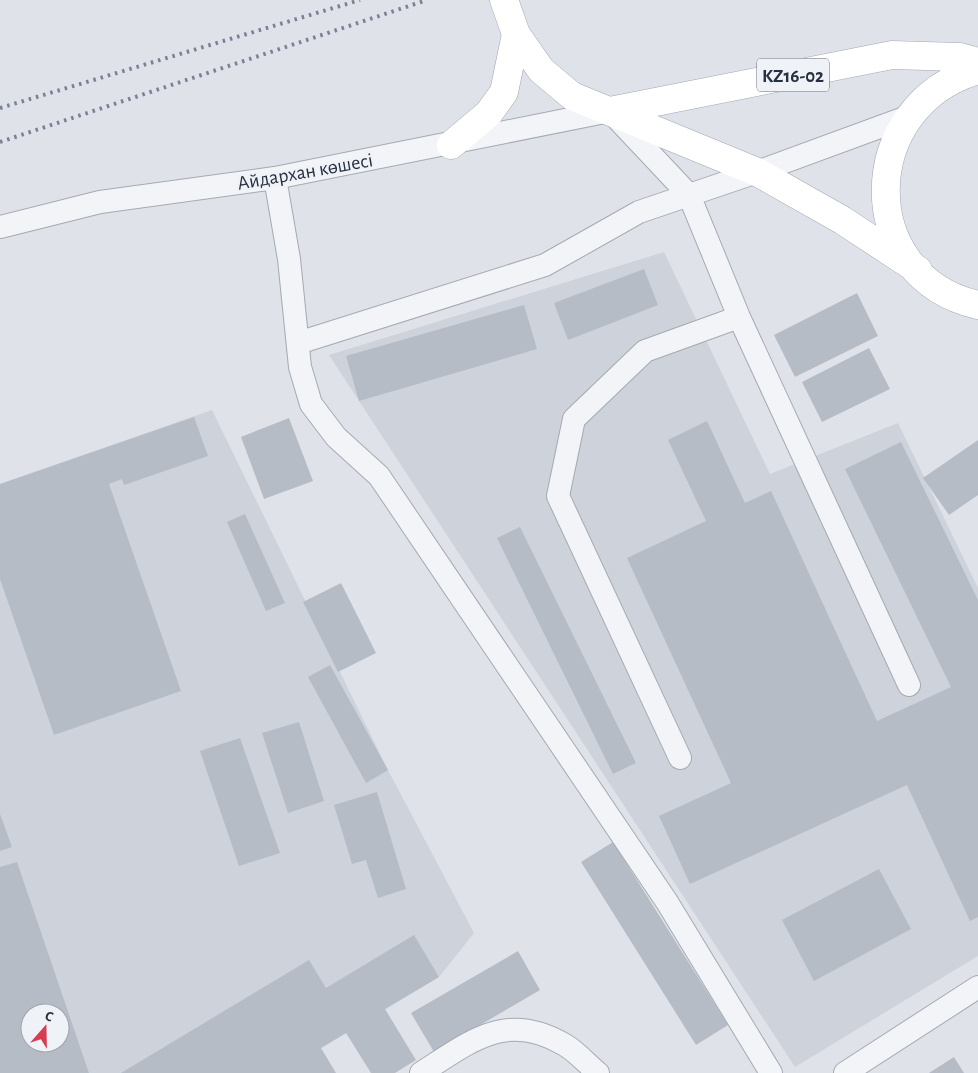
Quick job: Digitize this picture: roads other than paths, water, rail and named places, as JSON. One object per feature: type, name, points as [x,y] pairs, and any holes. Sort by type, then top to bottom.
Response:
[{"type":"main road","points":[[504,0],[516,34],[541,70],[572,96],[757,172],[842,220],[918,270],[935,286],[954,297],[978,306]]},
{"type":"main road","points":[[451,144],[489,113],[504,92],[516,34]]},
{"type":"main road","name":"KZ16-02","points":[[610,111],[892,55],[960,57],[978,62]]},
{"type":"main road","points":[[918,270],[900,245],[886,208],[885,184],[888,160],[896,138],[907,117],[930,93],[959,76],[978,70]]},
{"type":"street","name":"Айдархан көшесі","points":[[0,227],[100,202],[274,178],[610,111]]},
{"type":"street","points":[[610,111],[688,195],[739,317],[909,685]]},
{"type":"street","points":[[298,343],[545,265],[639,212],[757,172],[907,117]]},
{"type":"street","points":[[274,178],[289,259],[300,367],[311,404],[336,438],[379,476],[667,902],[771,1073]]},
{"type":"street","points":[[680,758],[558,496],[574,419],[645,351],[739,317]]},
{"type":"street","points":[[845,1073],[978,987]]},
{"type":"street","points":[[421,1073],[475,1039],[510,1028],[543,1033],[567,1046],[598,1073]]},
{"type":"railway","points":[[0,108],[360,0]]},
{"type":"railway","points":[[0,142],[427,0]]}]
